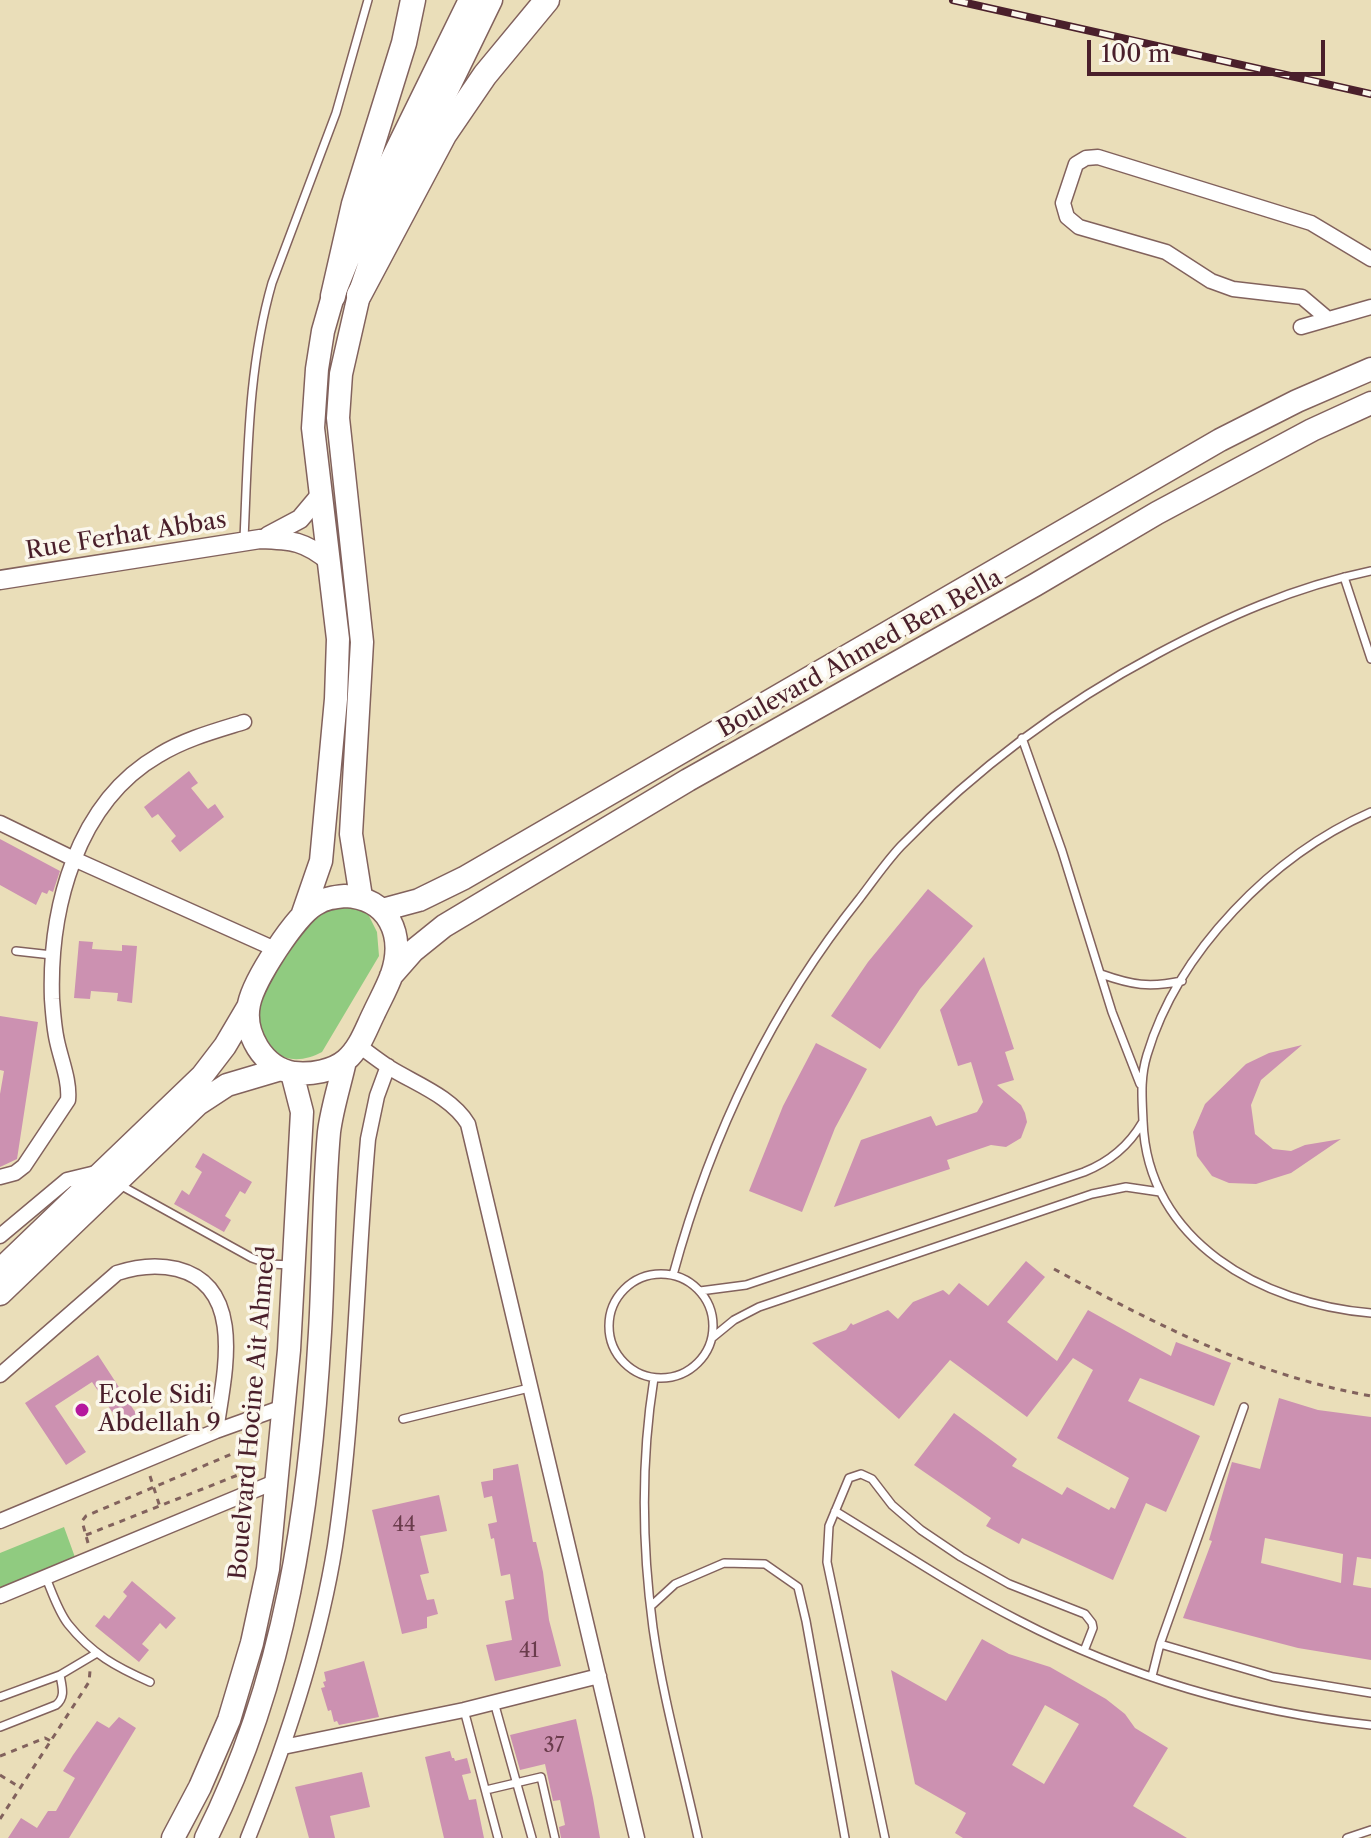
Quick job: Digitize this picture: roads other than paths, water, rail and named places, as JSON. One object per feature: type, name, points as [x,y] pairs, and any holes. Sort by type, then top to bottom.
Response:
[{"type":"highway","points":[[333,296],[354,204],[404,43],[413,0]]},
{"type":"highway","points":[[359,295],[444,135],[492,65],[547,0]]},
{"type":"main road","points":[[0,1294],[202,1076],[225,1046],[277,950],[303,913],[321,861],[336,699],[338,639],[313,428],[323,331],[333,296],[371,202],[470,0]]},
{"type":"main road","points":[[361,897],[351,834],[362,642],[338,418],[341,374],[359,295],[385,218],[491,0]]},
{"type":"main road","name":"Boulevard Ahmed Ben Bella","points":[[382,910],[419,900],[464,878],[1220,440],[1297,401],[1371,369]]},
{"type":"main road","name":"Boulevard Ahmed Ben Bella","points":[[391,976],[413,951],[444,926],[688,780],[1157,513],[1312,430],[1371,403]]},
{"type":"main road","points":[[206,1838],[234,1780],[283,1628],[297,1558],[320,1335],[329,1129],[352,1053],[391,976],[397,943],[393,928],[382,910],[361,897],[333,897],[317,902],[303,913]]},
{"type":"main road","points":[[248,1007],[252,1038],[260,1051],[287,1071]]},
{"type":"main road","points":[[0,1270],[108,1177],[211,1095],[241,1080],[287,1071],[327,1070],[352,1053]]},
{"type":"main road","name":"Bouelvard Hocine Ait Ahmed","points":[[173,1838],[200,1787],[229,1720],[252,1643],[268,1569],[283,1407],[302,1112],[287,1071]]},
{"type":"street","points":[[1328,319],[1302,297],[1233,289],[1211,281],[1166,252],[1079,227],[1067,217],[1063,203],[1072,170],[1081,160],[1098,157],[1311,223],[1371,259]]},
{"type":"street","points":[[1301,327],[1371,307]]},
{"type":"street","name":"Rue Ferhat Abbas","points":[[252,540],[294,524],[321,494]]},
{"type":"street","name":"Rue Ferhat Abbas","points":[[0,580],[252,540],[299,542],[330,562]]},
{"type":"street","points":[[0,1177],[15,1173],[24,1166],[68,1100],[69,1089],[56,1037],[52,955],[59,901],[74,859],[99,811],[122,784],[157,756],[185,741],[244,722]]},
{"type":"street","points":[[0,823],[277,950]]},
{"type":"street","points":[[352,1053],[388,1066],[450,1103],[462,1113],[468,1124],[637,1838]]},
{"type":"street","points":[[248,1838],[283,1747],[312,1654],[334,1549],[347,1448],[368,1139],[377,1096],[388,1066]]},
{"type":"street","points":[[0,1236],[67,1180],[108,1177]]},
{"type":"street","points":[[0,1375],[117,1273],[136,1266],[162,1265],[186,1271],[205,1283],[218,1301],[225,1322],[227,1343],[216,1431]]},
{"type":"street","points":[[0,1521],[216,1431],[283,1407]]},
{"type":"street","points":[[0,1596],[277,1481]]},
{"type":"street","points":[[283,1747],[464,1710],[599,1676]]},
{"type":"lane","points":[[252,540],[250,400],[264,312],[336,113],[368,0]]},
{"type":"lane","points":[[673,1275],[703,1176],[758,1054],[797,983],[900,847],[1022,738],[1109,680],[1215,623],[1281,595],[1371,571]]},
{"type":"lane","points":[[1344,577],[1371,659]]},
{"type":"lane","points":[[1022,738],[1062,851],[1112,1012],[1141,1086]]},
{"type":"lane","points":[[1371,812],[1315,842],[1271,875],[1213,935],[1182,981],[1154,1034],[1141,1086],[1148,1158],[1160,1192],[1196,1242],[1228,1268],[1290,1296],[1323,1306],[1371,1313]]},
{"type":"lane","points":[[16,951],[52,955]]},
{"type":"lane","points":[[1101,974],[1148,987],[1182,981]]},
{"type":"lane","points":[[700,1291],[746,1285],[1094,1168],[1123,1149],[1143,1121]]},
{"type":"lane","points":[[108,1177],[252,1258],[269,1264],[293,1265]]},
{"type":"lane","points":[[712,1338],[734,1320],[759,1307],[1092,1194],[1126,1187],[1160,1192]]},
{"type":"lane","points":[[652,1275],[673,1275],[700,1291],[713,1318],[712,1338],[704,1356],[690,1369],[673,1377],[654,1378],[634,1371],[618,1356],[610,1337],[609,1316],[617,1297],[632,1282],[652,1275]]},
{"type":"lane","points":[[654,1378],[648,1411],[645,1471],[651,1606],[658,1658],[698,1838]]},
{"type":"lane","points":[[403,1419],[529,1388]]},
{"type":"lane","points":[[1152,1676],[1160,1644],[1244,1407]]},
{"type":"lane","points":[[885,1838],[829,1583],[827,1534],[849,1478],[867,1475],[909,1521],[961,1557],[1009,1584],[1085,1614],[1093,1628],[1084,1651]]},
{"type":"lane","points":[[835,1511],[998,1610],[1084,1651],[1152,1676],[1246,1704],[1371,1725]]},
{"type":"lane","points":[[651,1606],[675,1584],[724,1563],[765,1564],[798,1587],[845,1838]]},
{"type":"lane","points":[[46,1578],[66,1622],[115,1667],[150,1682]]},
{"type":"lane","points":[[1160,1644],[1273,1677],[1371,1693]]},
{"type":"lane","points":[[0,1697],[60,1675],[97,1653]]},
{"type":"lane","points":[[0,1727],[62,1700],[60,1675]]},
{"type":"lane","points":[[494,1702],[532,1838]]},
{"type":"lane","points":[[464,1710],[498,1838]]},
{"type":"lane","points":[[486,1790],[541,1777],[555,1838]]},
{"type":"lane","points":[[1347,1838],[1371,1830]]},
{"type":"railway","points":[[953,0],[1371,94]]},
{"type":"place","name":"Ecole Sidi Abdellah 9","points":[[82,1410]]}]
